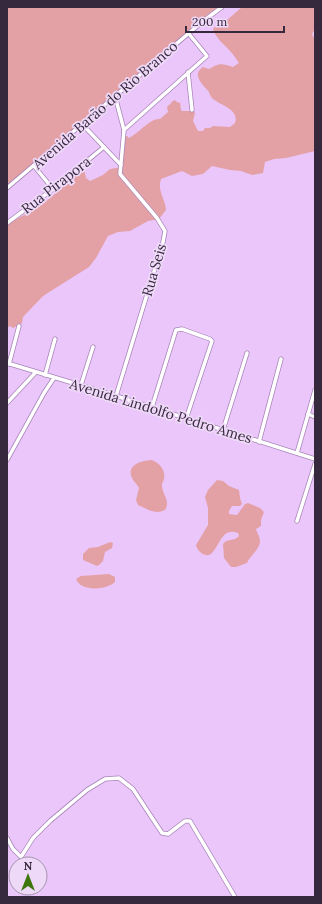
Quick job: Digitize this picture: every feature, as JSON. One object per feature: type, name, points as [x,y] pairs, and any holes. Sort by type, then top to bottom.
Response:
[{"type":"street","name":"Avenida Barão do Rio Branco","points":[[7,188],[222,7]]},
{"type":"street","points":[[124,130],[207,56],[189,34]]},
{"type":"street","points":[[188,72],[192,110]]},
{"type":"street","name":"Rua Seis","points":[[115,96],[124,130],[120,174],[157,218],[164,231],[163,242],[116,396]]},
{"type":"street","points":[[82,124],[121,165]]},
{"type":"street","name":"Rua Pirapora","points":[[7,223],[53,189],[104,146]]},
{"type":"street","points":[[34,166],[53,189]]},
{"type":"street","points":[[8,364],[19,326]]},
{"type":"street","points":[[152,407],[176,330],[182,329],[212,341],[186,419]]},
{"type":"street","points":[[45,375],[55,339]]},
{"type":"street","points":[[80,385],[93,347]]},
{"type":"street","points":[[223,430],[247,353]]},
{"type":"street","points":[[259,442],[281,359]]},
{"type":"street","name":"Avenida Lindolfo Pedro Ames","points":[[8,364],[152,407],[315,459]]},
{"type":"street","points":[[7,404],[36,372]]},
{"type":"street","points":[[7,460],[44,393],[54,378]]},
{"type":"street","points":[[297,454],[315,390]]},
{"type":"street","points":[[308,414],[315,417]]},
{"type":"street","points":[[297,521],[315,464]]},
{"type":"street","points":[[7,838],[13,849],[21,857],[33,838],[50,821],[87,790],[105,779],[119,778],[133,789],[162,833],[168,834],[185,821],[190,821],[235,897]]},
{"type":"shaded area","points":[[7,7],[220,7],[7,187]]},
{"type":"shaded area","points":[[242,7],[315,7],[315,29],[312,34],[315,40],[315,151],[265,162],[263,173],[252,175],[241,171],[212,166],[203,174],[192,176],[182,171],[161,179],[160,187],[166,210],[159,219],[148,221],[130,231],[118,232],[108,236],[96,258],[89,267],[43,296],[23,317],[22,323],[13,328],[10,326],[7,328],[7,225],[37,208],[49,199],[60,189],[78,166],[83,164],[86,178],[90,181],[103,175],[110,169],[122,167],[124,136],[129,138],[148,123],[156,119],[160,119],[168,112],[167,107],[174,100],[179,103],[180,102],[182,111],[193,111],[195,113],[193,121],[198,131],[203,131],[205,128],[210,128],[213,126],[230,127],[235,123],[236,118],[232,111],[212,98],[199,80],[198,73],[203,67],[209,69],[220,64],[233,67],[239,63],[232,53],[218,39],[213,29],[217,25],[226,21]]},
{"type":"shaded area","points":[[151,460],[159,465],[164,473],[162,489],[167,500],[167,506],[165,510],[158,512],[148,510],[138,505],[136,500],[139,488],[131,474],[131,470],[136,464]]},
{"type":"shaded area","points":[[217,480],[223,481],[229,486],[239,490],[242,504],[240,506],[232,506],[229,514],[237,515],[245,504],[248,503],[260,508],[264,512],[261,520],[261,526],[256,529],[260,544],[247,563],[236,567],[231,567],[224,558],[223,544],[226,541],[237,538],[239,536],[238,533],[228,532],[210,555],[202,554],[196,545],[208,525],[208,508],[205,497],[208,490]]},
{"type":"shaded area","points":[[110,542],[113,543],[112,548],[105,552],[103,561],[99,565],[97,566],[83,560],[83,554],[89,548],[98,547]]},
{"type":"shaded area","points":[[109,574],[115,577],[115,582],[106,587],[100,588],[88,588],[79,583],[76,579],[81,576]]}]
